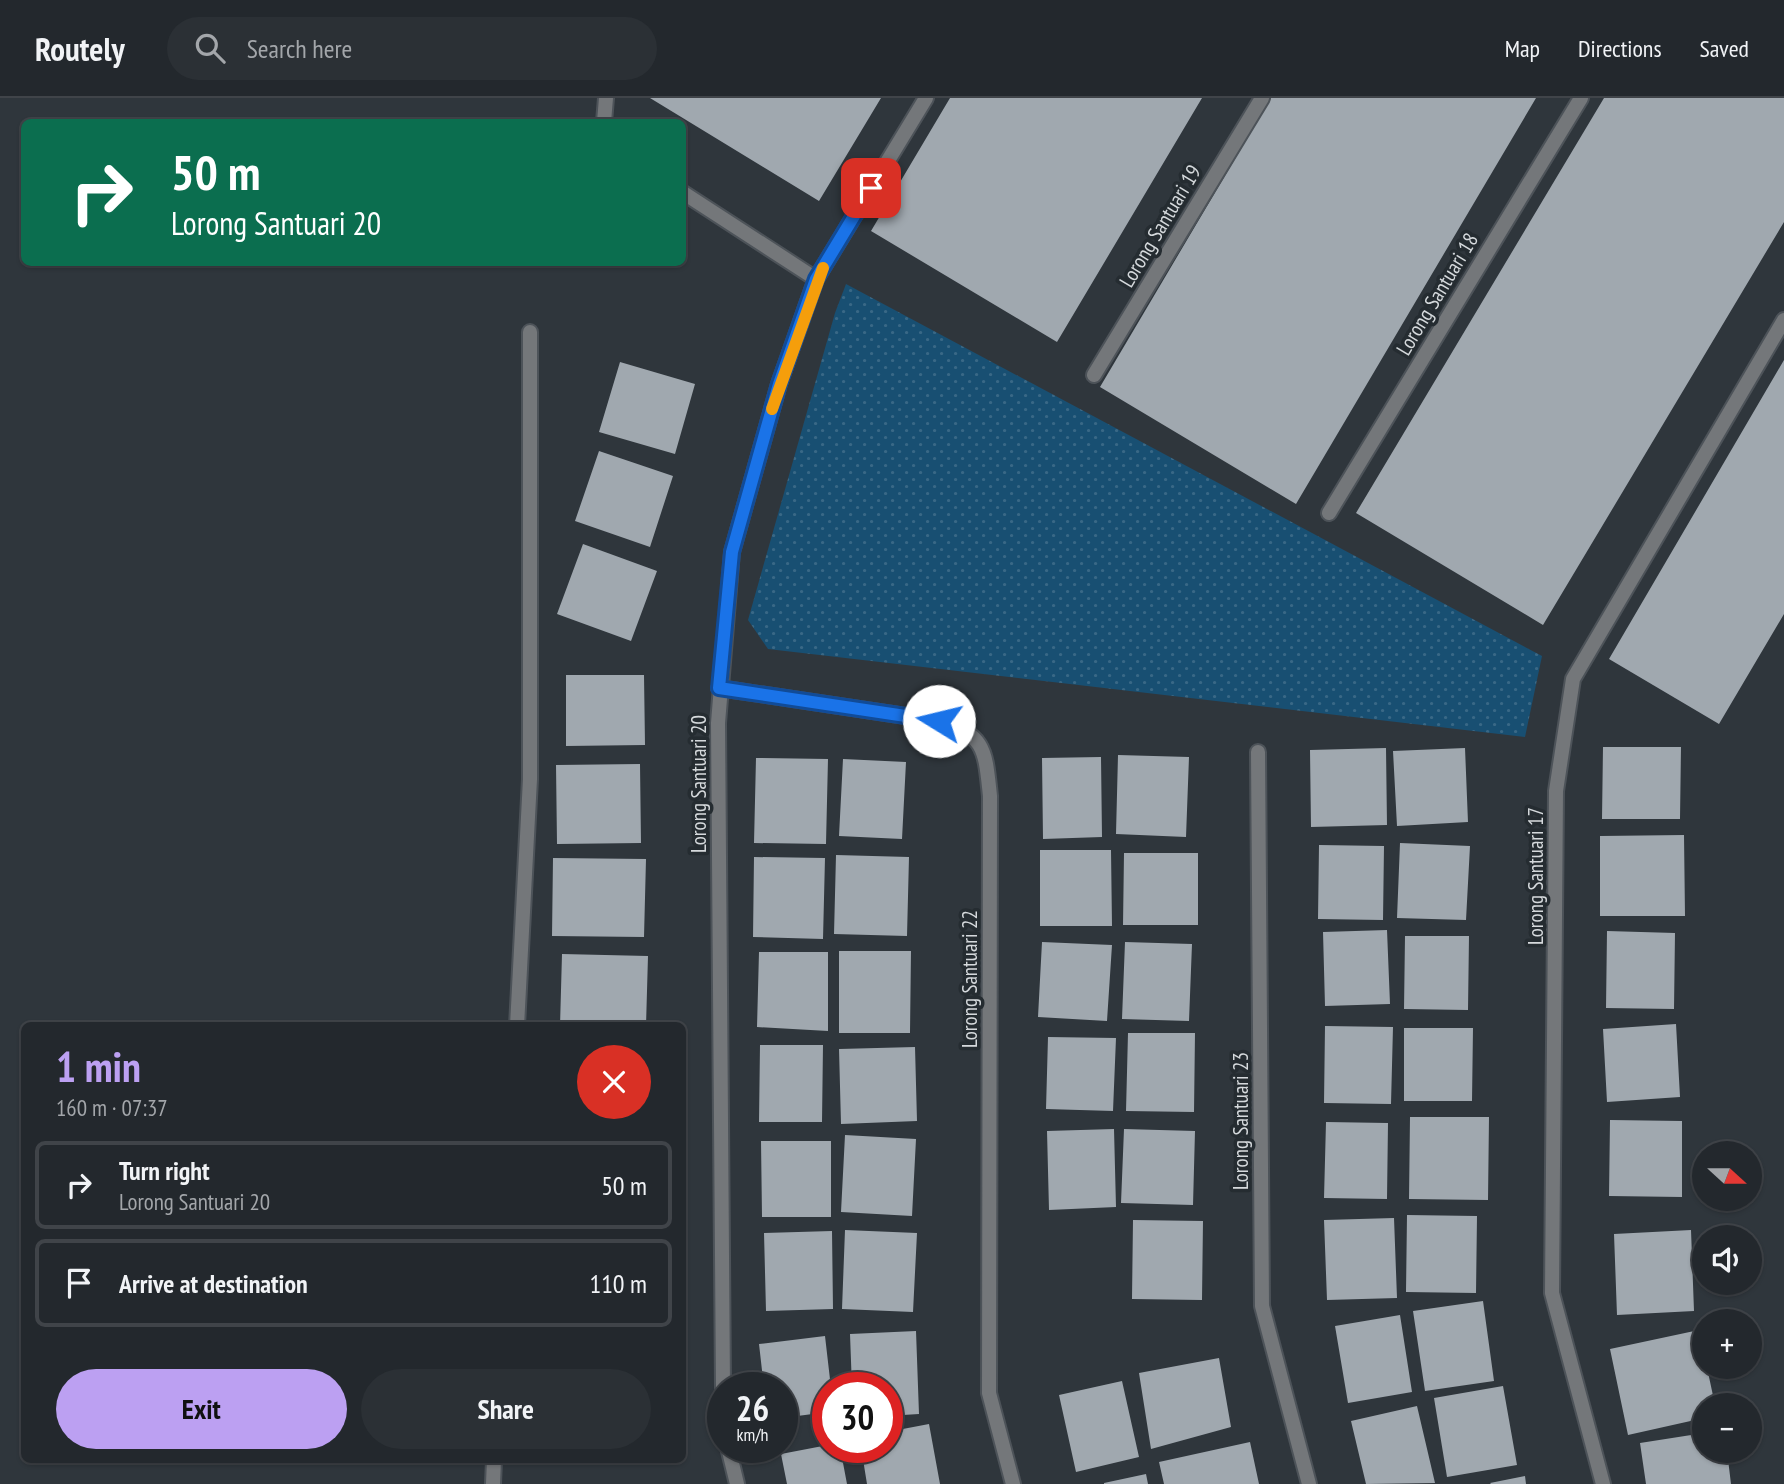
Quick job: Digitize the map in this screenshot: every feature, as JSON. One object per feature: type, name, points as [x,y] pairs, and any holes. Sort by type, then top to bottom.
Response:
[{"type":"street","points":[[604,119],[606,98]]},
{"type":"street","name":"Lorong Santuari 20","points":[[723,1372],[719,688],[732,552],[779,384],[816,279],[926,98]]},
{"type":"street","name":"Lorong Santuari 19","points":[[1094,376],[1262,98]]},
{"type":"street","name":"Lorong Santuari 18","points":[[1328,513],[1581,98]]},
{"type":"street","points":[[686,195],[816,279]]},
{"type":"street","name":"Lorong Santuari 17","points":[[1604,1484],[1552,1293],[1556,791],[1573,679],[1784,320]]},
{"type":"street","points":[[517,1022],[530,779],[530,332]]},
{"type":"street","name":"Lorong Santuari 22","points":[[719,688],[939,721],[960,727],[977,738],[987,766],[990,796],[989,1394],[1013,1484]]},
{"type":"street","name":"Lorong Santuari 23","points":[[1258,752],[1262,1306],[1309,1484]]},
{"type":"street","points":[[493,1484],[494,1463]]},
{"type":"street","points":[[732,1463],[737,1484]]},
{"type":"shaded area","points":[[846,284],[1542,656],[1525,737],[768,649],[748,620],[835,313]]},
{"type":"building","points":[[650,98],[881,98],[819,201]]},
{"type":"building","points":[[950,98],[1202,98],[1057,342],[871,231]]},
{"type":"building","points":[[1271,98],[1536,98],[1296,504],[1100,387]]},
{"type":"building","points":[[1604,98],[1784,98],[1784,222],[1543,625],[1356,513]]},
{"type":"building","points":[[1784,360],[1784,614],[1719,724],[1609,659]]},
{"type":"building","points":[[620,362],[695,384],[675,454],[599,432]]},
{"type":"building","points":[[599,451],[673,476],[650,547],[575,521]]},
{"type":"building","points":[[583,544],[657,571],[631,641],[557,614]]},
{"type":"building","points":[[566,675],[644,675],[645,745],[566,746]]},
{"type":"building","points":[[1603,747],[1681,747],[1680,819],[1602,819]]},
{"type":"building","points":[[1386,748],[1387,825],[1311,827],[1310,750]]},
{"type":"building","points":[[1465,748],[1468,822],[1397,826],[1393,751]]},
{"type":"building","points":[[1118,755],[1189,757],[1186,837],[1116,834]]},
{"type":"building","points":[[1101,757],[1102,837],[1043,839],[1042,758]]},
{"type":"building","points":[[756,758],[828,759],[826,844],[754,843]]},
{"type":"building","points":[[843,759],[906,762],[902,839],[839,836]]},
{"type":"building","points":[[640,764],[641,843],[557,844],[556,765]]},
{"type":"building","points":[[1684,835],[1685,916],[1600,916],[1600,836]]},
{"type":"building","points":[[1400,843],[1470,846],[1466,920],[1397,918]]},
{"type":"building","points":[[1319,845],[1384,846],[1383,920],[1318,919]]},
{"type":"building","points":[[1040,850],[1111,850],[1112,926],[1040,926]]},
{"type":"building","points":[[1124,853],[1198,853],[1198,925],[1123,925]]},
{"type":"building","points":[[836,855],[909,857],[907,936],[834,934]]},
{"type":"building","points":[[754,857],[825,858],[823,939],[753,937]]},
{"type":"building","points":[[553,858],[646,859],[644,937],[552,936]]},
{"type":"building","points":[[1387,930],[1390,1004],[1325,1006],[1323,932]]},
{"type":"building","points":[[1607,931],[1675,933],[1674,1009],[1606,1008]]},
{"type":"building","points":[[1405,936],[1469,936],[1468,1010],[1404,1009]]},
{"type":"building","points":[[1042,942],[1112,945],[1107,1021],[1038,1017]]},
{"type":"building","points":[[1125,942],[1192,944],[1189,1021],[1122,1019]]},
{"type":"building","points":[[839,951],[911,951],[910,1033],[839,1033]]},
{"type":"building","points":[[759,952],[828,952],[828,1031],[757,1027]]},
{"type":"building","points":[[562,954],[648,956],[646,1022],[560,1022]]},
{"type":"building","points":[[1676,1024],[1680,1097],[1607,1102],[1603,1029]]},
{"type":"building","points":[[1325,1026],[1393,1027],[1391,1104],[1324,1103]]},
{"type":"building","points":[[1404,1028],[1473,1028],[1472,1101],[1404,1101]]},
{"type":"building","points":[[1128,1033],[1195,1033],[1194,1112],[1126,1111]]},
{"type":"building","points":[[1048,1037],[1116,1038],[1113,1111],[1046,1109]]},
{"type":"building","points":[[760,1045],[823,1045],[822,1122],[759,1122]]},
{"type":"building","points":[[915,1047],[917,1121],[841,1124],[839,1049]]},
{"type":"building","points":[[1410,1117],[1489,1117],[1488,1200],[1409,1199]]},
{"type":"building","points":[[1610,1120],[1682,1121],[1682,1197],[1609,1196]]},
{"type":"building","points":[[1326,1122],[1388,1123],[1387,1199],[1324,1198]]},
{"type":"building","points":[[1114,1129],[1116,1207],[1049,1210],[1047,1131]]},
{"type":"building","points":[[1124,1129],[1195,1131],[1193,1205],[1121,1203]]},
{"type":"building","points":[[845,1135],[916,1139],[912,1216],[841,1212]]},
{"type":"building","points":[[761,1141],[831,1141],[831,1217],[762,1217]]},
{"type":"building","points":[[1407,1215],[1477,1216],[1476,1293],[1406,1292]]},
{"type":"building","points":[[1394,1218],[1397,1298],[1327,1300],[1324,1220]]},
{"type":"building","points":[[1133,1220],[1203,1221],[1202,1300],[1132,1299]]},
{"type":"building","points":[[845,1230],[917,1233],[913,1312],[842,1309]]},
{"type":"building","points":[[1691,1230],[1692,1311],[1617,1315],[1614,1234]]},
{"type":"building","points":[[832,1231],[833,1309],[766,1311],[764,1233]]},
{"type":"building","points":[[1483,1301],[1494,1381],[1425,1391],[1413,1311]]},
{"type":"building","points":[[1400,1315],[1412,1392],[1348,1403],[1335,1326]]},
{"type":"building","points":[[916,1331],[919,1414],[903,1415],[903,1372],[851,1372],[850,1334]]},
{"type":"building","points":[[1692,1331],[1692,1379],[1709,1379],[1712,1393],[1692,1393],[1692,1421],[1628,1435],[1610,1349]]},
{"type":"building","points":[[825,1336],[829,1372],[812,1372],[812,1414],[798,1416],[798,1372],[762,1372],[759,1344]]},
{"type":"building","points":[[1219,1358],[1231,1427],[1151,1449],[1139,1373]]},
{"type":"building","points":[[1122,1381],[1139,1457],[1076,1472],[1059,1395]]},
{"type":"building","points":[[1503,1386],[1517,1465],[1447,1477],[1434,1398]]},
{"type":"building","points":[[1417,1406],[1435,1483],[1366,1484],[1351,1421]]},
{"type":"building","points":[[929,1424],[940,1484],[867,1484],[864,1463],[903,1463],[903,1429]]},
{"type":"building","points":[[1692,1435],[1692,1463],[1728,1463],[1731,1484],[1646,1484],[1640,1443]]},
{"type":"building","points":[[1250,1442],[1259,1484],[1164,1484],[1159,1462]]},
{"type":"building","points":[[812,1448],[812,1463],[843,1463],[847,1484],[787,1484],[783,1463],[798,1463],[798,1451]]},
{"type":"building","points":[[1146,1474],[1148,1484],[1104,1484],[1104,1483]]},
{"type":"building","points":[[1525,1476],[1526,1484],[1490,1483]]},
{"type":"slow traffic","points":[[772,409],[816,279],[823,268]]},
{"type":"route","points":[[871,188],[816,279],[779,384],[732,552],[719,688],[939,721]]}]
